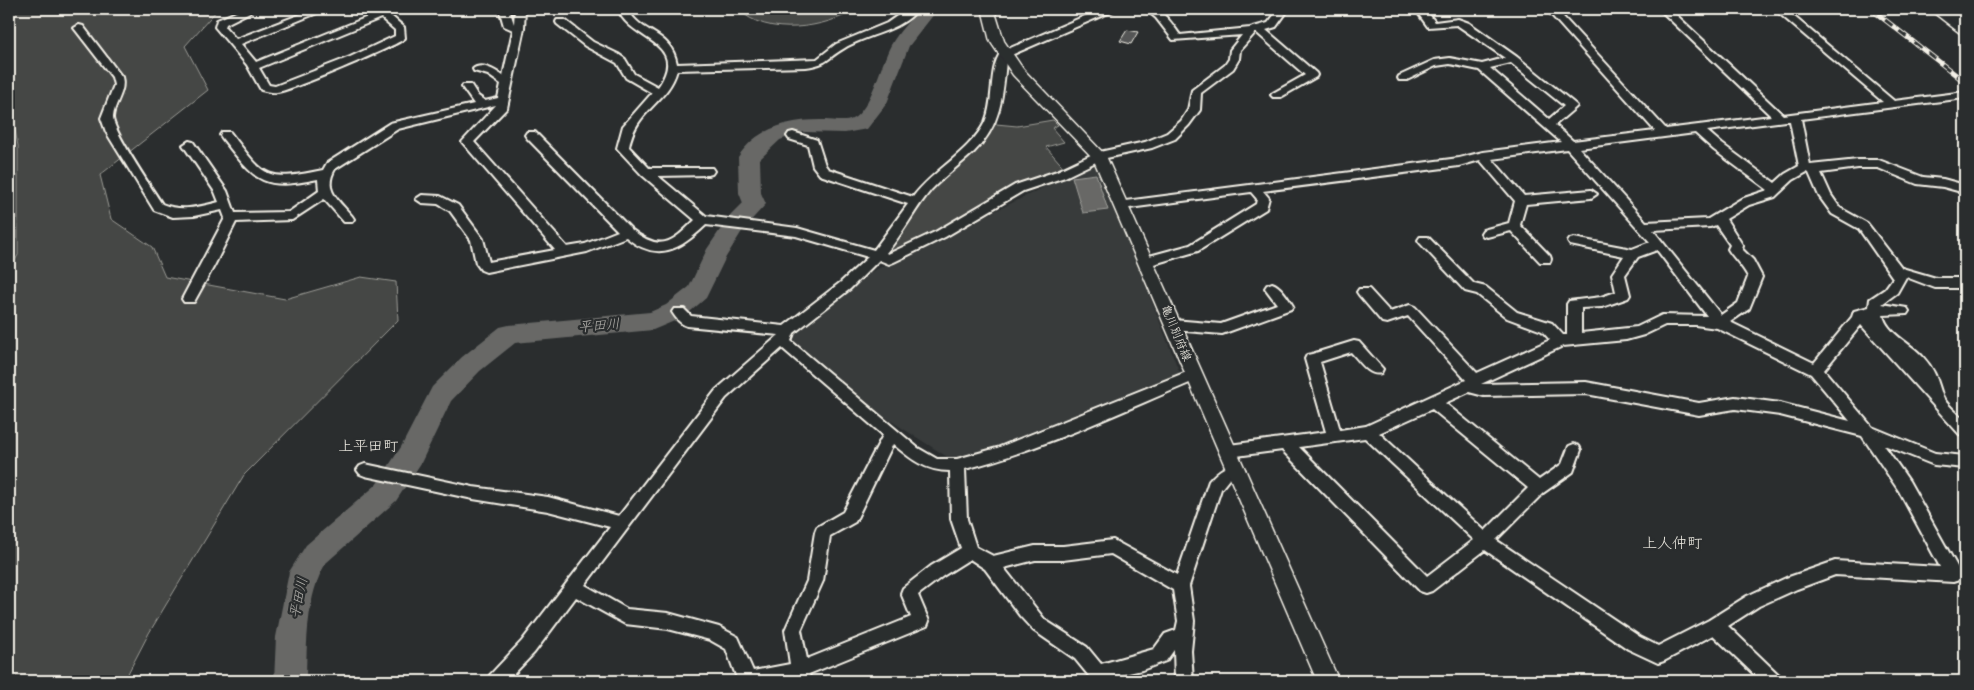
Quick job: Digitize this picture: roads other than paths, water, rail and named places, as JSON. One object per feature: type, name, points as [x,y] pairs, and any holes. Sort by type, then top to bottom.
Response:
[{"type":"highway","points":[[1942,9],[1965,23]]},
{"type":"highway","points":[[1958,9],[1965,13]]},
{"type":"main road","name":"亀川別府線","points":[[988,9],[996,41],[1018,72],[1099,156],[1328,681]]},
{"type":"main road","points":[[1935,9],[1965,30]]},
{"type":"street","points":[[251,9],[221,22],[220,27],[254,66],[265,88],[269,89],[276,89],[354,59],[400,38],[400,29],[379,12],[254,66]]},
{"type":"street","points":[[235,44],[322,9]]},
{"type":"street","points":[[502,9],[505,10],[506,24],[511,28],[519,28]]},
{"type":"street","points":[[520,9],[519,28],[501,108],[468,142],[565,253]]},
{"type":"street","points":[[624,9],[625,16],[635,26],[665,43],[672,58],[673,67],[660,93],[629,126],[624,141],[623,148],[646,172],[703,220],[797,232],[878,255],[889,260],[941,234],[1019,188],[1061,174],[1099,156],[1148,145],[1171,136],[1185,123],[1194,110],[1196,92],[1229,67],[1234,59],[1234,50],[1255,30]]},
{"type":"street","points":[[673,67],[806,64],[820,62],[840,46],[891,25],[913,9]]},
{"type":"street","points":[[496,681],[528,647],[721,394],[878,255],[929,184],[977,142],[990,124],[996,103],[1001,60],[1005,54],[1109,9]]},
{"type":"street","points":[[1150,9],[1160,16],[1177,38],[1255,30],[1272,25],[1284,9]]},
{"type":"street","points":[[1420,9],[1432,25],[1458,22],[1513,59],[1571,106],[1561,116],[1548,124]]},
{"type":"street","points":[[1551,9],[1662,132]]},
{"type":"street","points":[[1664,9],[1781,119]]},
{"type":"street","points":[[1779,9],[1893,105]]},
{"type":"street","points":[[561,22],[589,44],[621,61],[630,76],[660,93]]},
{"type":"street","points":[[79,28],[117,77],[119,84],[107,118],[112,132],[158,207],[174,213],[229,211]]},
{"type":"street","points":[[1255,30],[1312,75],[1277,95]]},
{"type":"street","points":[[1403,78],[1434,63],[1450,61],[1482,67],[1513,59]]},
{"type":"street","points":[[1482,67],[1548,124],[1570,146],[1644,226],[1719,323]]},
{"type":"street","points":[[478,69],[492,72],[500,80],[507,83]]},
{"type":"street","points":[[467,87],[474,98],[483,105]]},
{"type":"street","points":[[1122,206],[1459,162],[1483,156],[1570,146],[1662,132],[1781,119],[1965,95]]},
{"type":"street","points":[[348,219],[325,192],[324,178],[331,166],[394,126],[504,100]]},
{"type":"street","points":[[1795,117],[1810,169],[1825,196],[1836,211],[1863,226],[1898,272],[1900,278],[1896,286],[1889,295],[1875,302],[1876,310],[1882,329],[1910,352],[1930,375],[1935,388],[1934,397]]},
{"type":"street","points":[[1697,128],[1718,147],[1776,189]]},
{"type":"street","points":[[226,135],[254,171],[265,179],[274,182],[286,182],[327,173]]},
{"type":"street","points":[[531,135],[627,232],[644,245],[654,247],[667,246],[686,237],[703,220]]},
{"type":"street","points":[[792,136],[813,143],[819,166],[824,172],[915,202]]},
{"type":"street","points":[[189,145],[221,191],[229,211],[239,218],[292,216],[325,192]]},
{"type":"street","points":[[1483,156],[1521,200]]},
{"type":"street","points":[[1644,226],[1710,223],[1745,202],[1771,194],[1789,177],[1810,169],[1858,164],[1879,164],[1920,181],[1943,183],[1965,189]]},
{"type":"street","points":[[646,172],[708,171]]},
{"type":"street","points":[[1146,260],[1194,248],[1262,206],[1263,198],[1254,188]]},
{"type":"street","points":[[1521,200],[1592,194]]},
{"type":"street","points":[[422,199],[440,200],[454,208],[477,239],[481,260],[486,267],[586,248],[627,232]]},
{"type":"street","points":[[1514,226],[1521,200]]},
{"type":"street","points":[[189,299],[208,266],[229,211]]},
{"type":"street","points":[[1719,219],[1737,246],[1734,249],[1748,263],[1755,277],[1744,306],[1719,323]]},
{"type":"street","points":[[1487,233],[1514,226]]},
{"type":"street","points":[[1514,226],[1545,259]]},
{"type":"street","points":[[1424,240],[1470,288],[1481,290],[1512,315],[1547,327],[1560,341]]},
{"type":"street","points":[[1574,242],[1633,254]]},
{"type":"street","points":[[1574,337],[1574,304],[1602,302],[1623,295],[1618,274],[1633,254],[1659,244]]},
{"type":"street","points":[[1898,272],[1908,273],[1935,284],[1965,283]]},
{"type":"street","points":[[1173,325],[1222,329],[1286,306],[1272,288]]},
{"type":"street","points":[[1364,292],[1387,318],[1410,310],[1471,383],[1484,390],[1586,388],[1699,409],[1735,403],[1780,409],[1867,431],[1934,459],[1965,462]]},
{"type":"street","points":[[1859,314],[1876,310],[1902,312]]},
{"type":"street","points":[[679,312],[687,321],[785,336],[828,378],[891,434],[913,452],[935,465],[957,465],[999,454],[1055,433],[1194,375]]},
{"type":"street","points":[[1816,370],[1858,320],[1859,314]]},
{"type":"street","points":[[1859,314],[1965,432]]},
{"type":"street","points":[[1229,452],[1368,432],[1435,403],[1471,383],[1560,341],[1574,337],[1606,338],[1653,327],[1662,320],[1695,320],[1719,323],[1816,370],[1867,431],[1904,486],[1953,575],[1835,568],[1792,582],[1658,654],[1634,643],[1485,541],[1368,432]]},
{"type":"street","points":[[1335,437],[1312,359],[1354,346],[1376,369]]},
{"type":"street","points":[[1435,403],[1538,488]]},
{"type":"street","points":[[801,676],[793,630],[814,580],[823,532],[849,517],[891,434]]},
{"type":"street","points":[[1286,444],[1426,586],[1485,541],[1538,488],[1568,468],[1574,450]]},
{"type":"street","points":[[957,465],[959,518],[970,550],[991,564],[1026,611],[1039,625],[1081,652],[1101,677],[1115,667],[1142,662],[1160,655],[1171,640],[1184,635]]},
{"type":"street","points":[[365,470],[473,493],[548,504],[622,524]]},
{"type":"street","points":[[1184,681],[1182,651],[1186,621],[1181,586],[1214,486],[1224,475],[1237,470]]},
{"type":"street","points":[[991,564],[1035,553],[1063,553],[1113,547],[1181,586]]},
{"type":"street","points":[[574,587],[625,616],[668,621],[713,633],[732,643],[747,681],[801,676],[921,621],[909,593],[937,571],[970,550]]},
{"type":"street","points":[[1715,625],[1773,681]]},
{"type":"waterway","name":"平田川","points":[[290,681],[291,637],[304,572],[316,554],[386,493],[411,455],[441,394],[471,364],[509,334],[653,321],[675,311],[698,292],[715,255],[736,223],[755,204],[750,193],[749,157],[773,135],[802,126],[845,127],[860,124],[877,103],[900,45],[929,9]]},
{"type":"railway","points":[[1871,9],[1965,82]]},
{"type":"district","name":"上平田町","points":[[368,447]]},
{"type":"district","name":"上人仲町","points":[[1672,544]]}]
